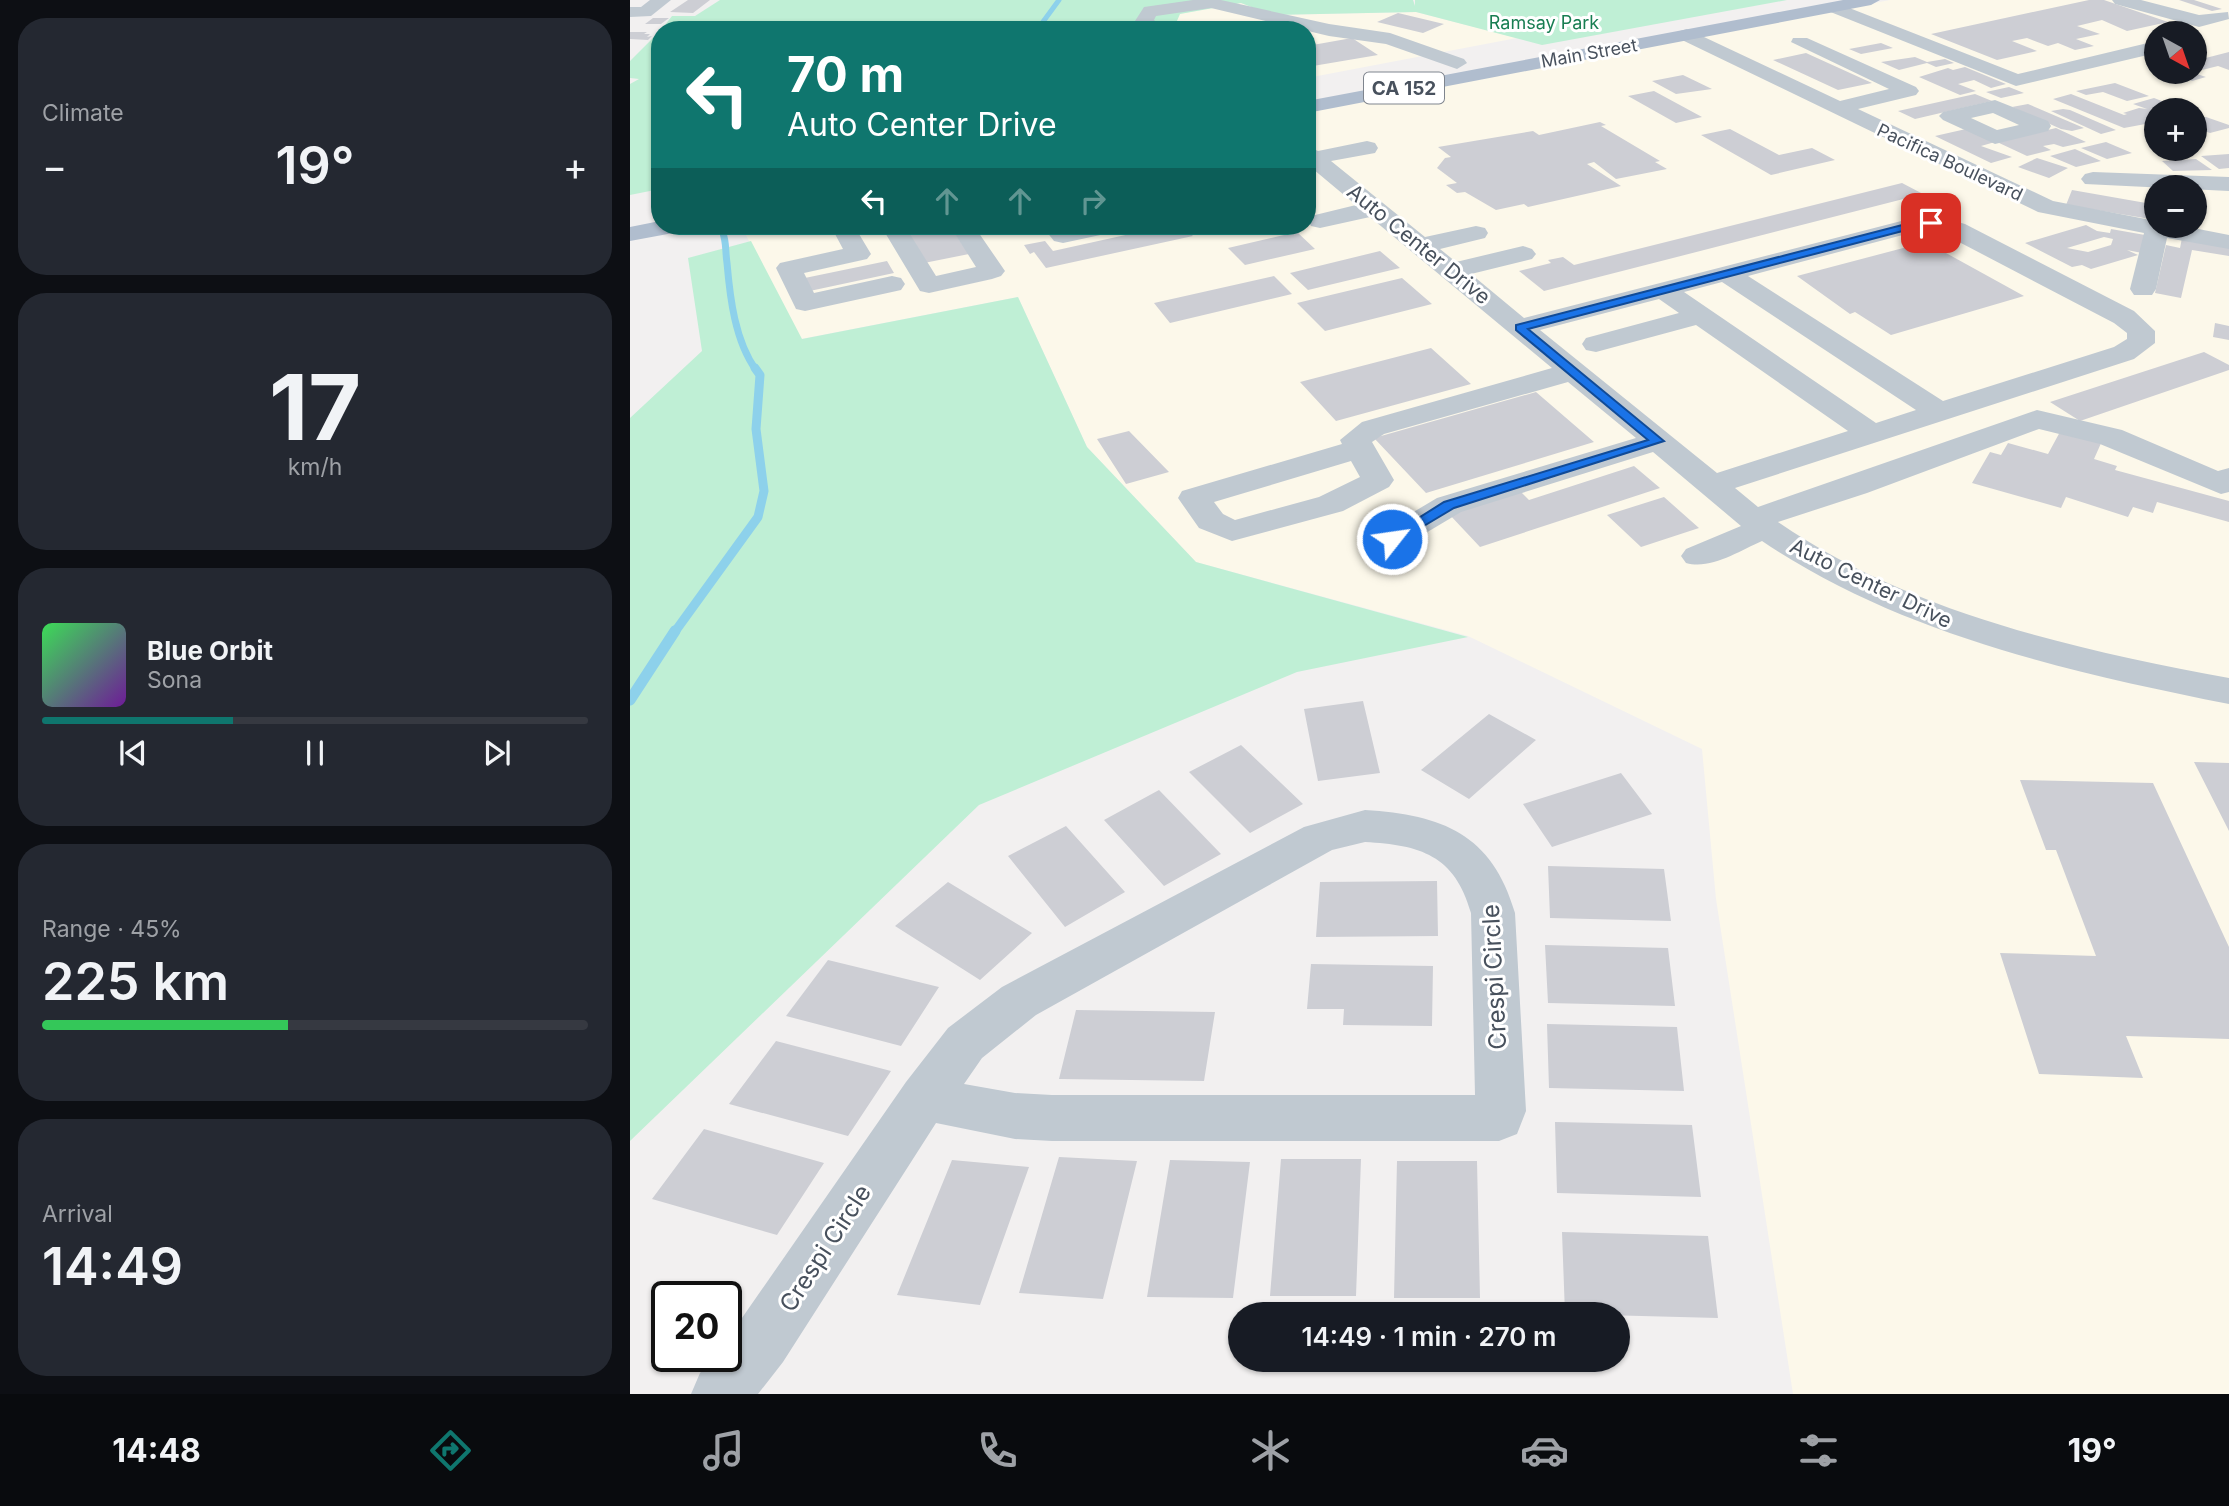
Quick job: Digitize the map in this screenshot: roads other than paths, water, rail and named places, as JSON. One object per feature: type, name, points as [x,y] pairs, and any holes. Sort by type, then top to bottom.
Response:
[{"type":"main road","name":"Main Street","points":[[1316,88],[1797,0]]},
{"type":"main road","name":"Main Street","points":[[1316,105],[1871,0]]},
{"type":"main road","points":[[630,215],[651,212]]},
{"type":"main road","points":[[630,234],[651,230]]},
{"type":"street","points":[[630,12],[645,12],[662,0]]},
{"type":"street","points":[[2122,0],[2176,21]]},
{"type":"street","points":[[2142,0],[2182,21]]},
{"type":"street","points":[[1144,21],[1150,11],[1178,5],[1211,3],[1288,21]]},
{"type":"street","points":[[1834,7],[2016,80],[2144,50]]},
{"type":"street","points":[[1316,34],[1329,30],[1352,14]]},
{"type":"street","points":[[1279,21],[1284,20]]},
{"type":"street","points":[[2207,28],[2225,26]]},
{"type":"street","points":[[1316,27],[1390,39],[1457,63]]},
{"type":"street","name":"Pacifica Boulevard","points":[[1687,35],[2049,211],[2144,227]]},
{"type":"street","points":[[1800,42],[1909,91],[1835,108]]},
{"type":"street","points":[[1778,99],[1806,94]]},
{"type":"street","points":[[1884,131],[1950,116]]},
{"type":"street","points":[[1342,239],[1320,220],[1333,179],[1375,154]]},
{"type":"street","points":[[1972,174],[1979,182],[1973,192],[1975,199]]},
{"type":"street","name":"Auto Center Drive","points":[[1333,179],[1417,242],[1759,524],[1848,576],[1965,642],[2064,657],[2229,691]]},
{"type":"street","points":[[2093,179],[2229,184]]},
{"type":"street","points":[[2011,216],[2049,211]]},
{"type":"street","points":[[1467,317],[1509,318],[1665,290],[1913,225],[1940,224],[1955,229],[2124,317],[2141,331],[2141,343],[2124,353],[1712,485]]},
{"type":"street","name":"Pacifica Boulevard","points":[[2207,230],[2229,242]]},
{"type":"street","points":[[1380,246],[1476,233]]},
{"type":"street","points":[[848,235],[858,254],[789,268],[805,303],[892,284]]},
{"type":"street","points":[[898,235],[929,285],[992,271],[968,235]]},
{"type":"street","points":[[2143,289],[2155,238]]},
{"type":"street","points":[[1452,271],[1523,254]]},
{"type":"street","points":[[1727,274],[1941,413]]},
{"type":"street","points":[[1665,290],[1874,435]]},
{"type":"street","points":[[1596,344],[1701,315]]},
{"type":"street","points":[[1360,449],[1194,498],[1211,521],[1232,531],[1331,504],[1378,480],[1355,440],[1373,428],[1573,371]]},
{"type":"street","points":[[1698,556],[1759,524],[2037,419],[2111,438],[2221,484],[2229,478]]},
{"type":"street","points":[[1392,539],[1449,505],[1658,441]]},
{"type":"street","name":"Crespi Circle","points":[[721,1394],[771,1330],[924,1098],[965,1043],[1019,1001],[1320,838],[1344,829],[1389,826],[1431,836],[1465,858],[1488,889],[1493,927],[1501,1111],[1499,1118],[1052,1118],[1015,1116],[924,1098]]},
{"type":"waterway","points":[[1044,21],[1059,0]]},
{"type":"waterway","points":[[723,235],[738,333],[756,370]]},
{"type":"waterway","points":[[674,633],[758,517],[764,491],[756,429],[760,375],[755,368]]},
{"type":"waterway","points":[[630,700],[675,631]]},
{"type":"park label","name":"Ramsay Park","points":[[1544,22]]}]
